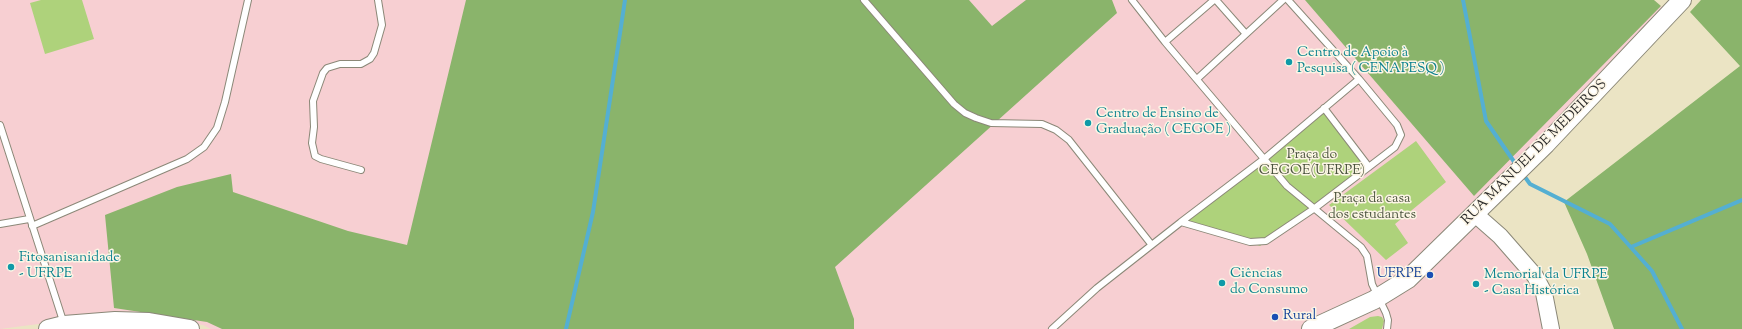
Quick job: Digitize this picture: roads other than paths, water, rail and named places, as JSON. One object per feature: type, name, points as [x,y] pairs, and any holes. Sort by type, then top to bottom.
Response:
[{"type":"main road","name":"RUA MANUEL DE MEDEIROS","points":[[1311,329],[1379,297],[1408,279],[1511,179],[1682,0]]},
{"type":"main road","points":[[56,327],[115,321],[149,322],[190,329]]},
{"type":"street","points":[[1475,214],[1500,236],[1535,276],[1544,293],[1551,329]]},
{"type":"lane","points":[[32,226],[187,159],[204,147],[217,128],[225,102],[248,0]]},
{"type":"lane","points":[[361,170],[315,156],[312,143],[314,127],[313,101],[323,73],[327,68],[340,64],[361,64],[370,59],[374,53],[382,25],[378,0]]},
{"type":"lane","points":[[864,0],[954,104],[965,113],[991,123],[1042,124],[1056,130],[1069,140],[1151,244]]},
{"type":"lane","points":[[1132,0],[1164,42],[1287,186],[1362,247],[1367,256],[1372,284],[1386,313],[1388,320],[1387,329]]},
{"type":"lane","points":[[1164,42],[1215,0],[1246,34]]},
{"type":"lane","points":[[1197,79],[1283,0]]},
{"type":"lane","points":[[1180,222],[1250,242],[1260,242],[1271,239],[1315,208],[1395,147],[1400,135],[1398,124],[1288,0]]},
{"type":"lane","points":[[1052,329],[1097,288],[1151,244],[1264,159],[1359,79]]},
{"type":"lane","points":[[1324,108],[1369,167]]},
{"type":"lane","points":[[0,125],[32,226],[56,327]]},
{"type":"lane","points":[[0,224],[29,219]]},
{"type":"waterway","points":[[566,329],[593,212],[625,0]]},
{"type":"waterway","points":[[1463,0],[1486,121],[1517,166]]},
{"type":"waterway","points":[[1522,173],[1530,184],[1610,224],[1652,271],[1682,329]]},
{"type":"waterway","points":[[1631,247],[1742,200]]},
{"type":"place","name":"Centro de Apoio à Pesquisa ( CENAPESQ )","points":[[1289,62]]},
{"type":"place","name":"Centro de Ensino de Graduação ( CEGOE )","points":[[1088,123]]},
{"type":"place","name":"Fitosanisanidade - UFRPE","points":[[11,267]]},
{"type":"place","name":"UFRPE","points":[[1430,275]]},
{"type":"place","name":"Ciências do Consumo","points":[[1222,283]]},
{"type":"place","name":"Memorial da UFRPE - Casa Histórica","points":[[1476,284]]},
{"type":"place","name":"Rural","points":[[1275,317]]},
{"type":"park label","name":"Praça do CEGOE(UFRPE)","points":[[1312,164]]},
{"type":"park label","name":"Praça da casa dos estudantes","points":[[1372,208]]}]
